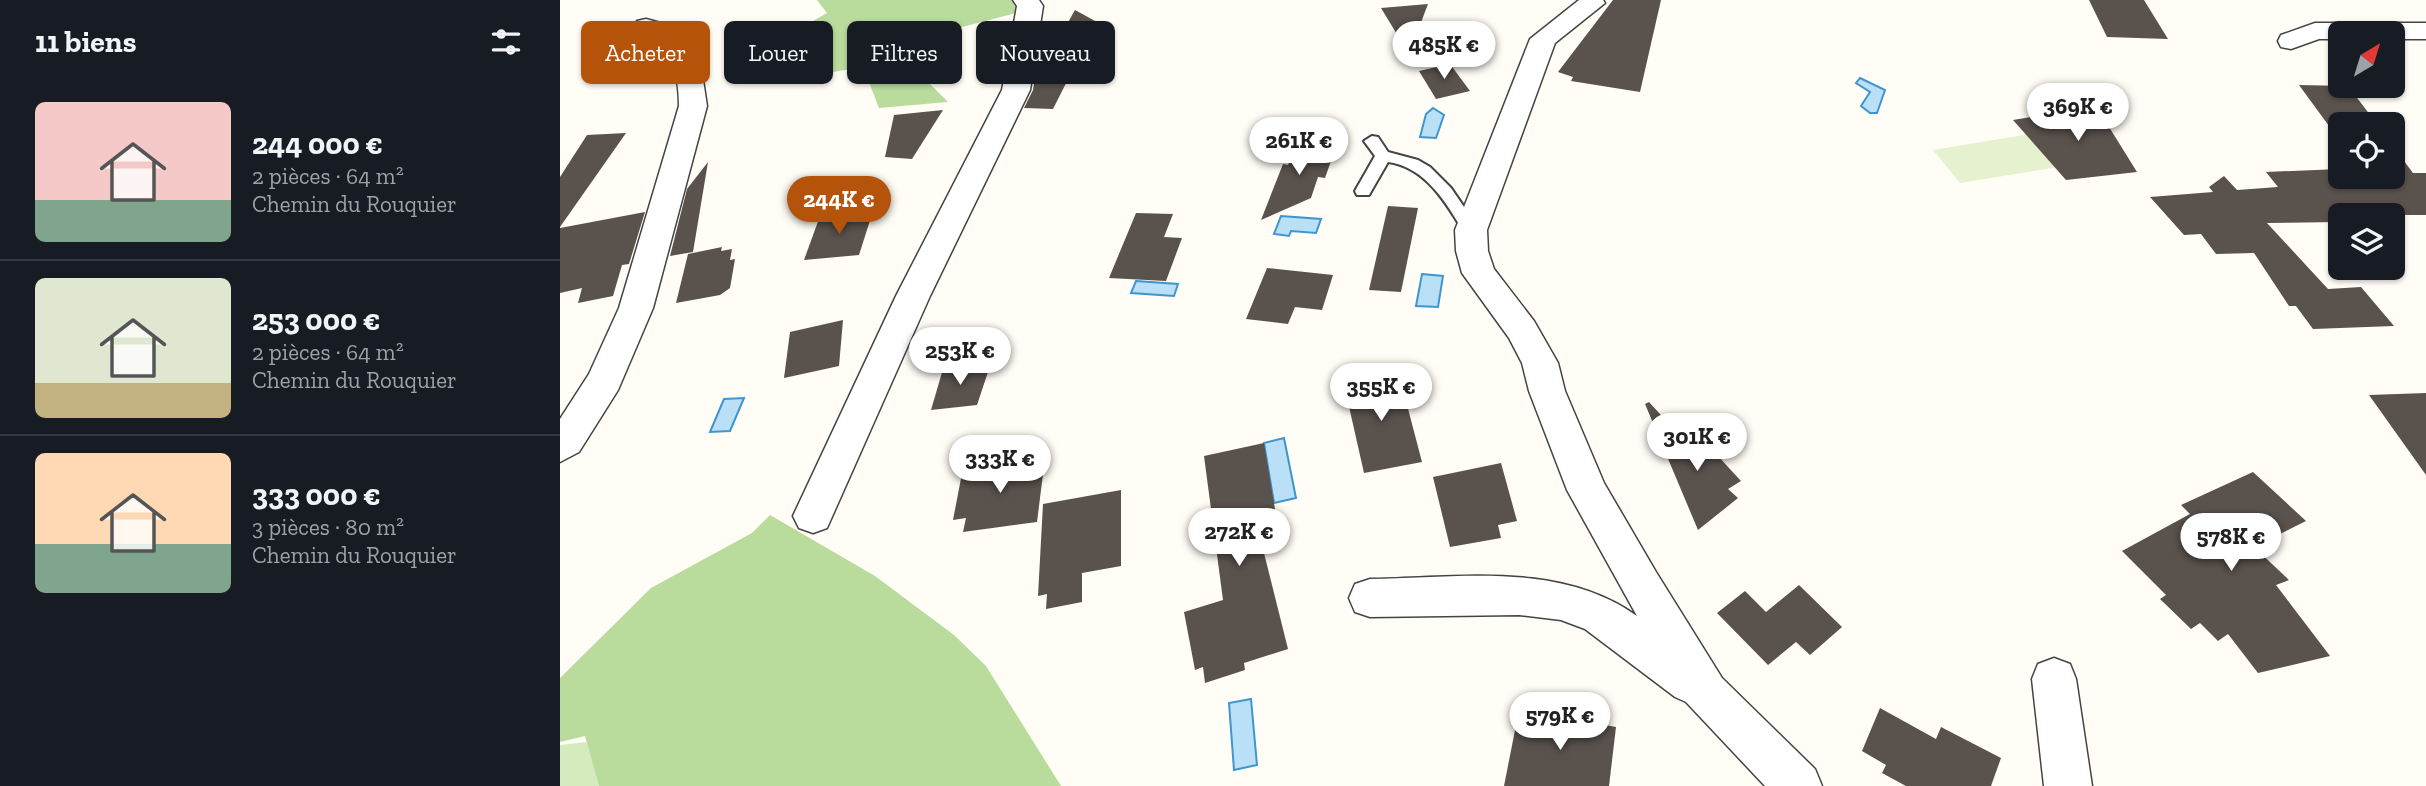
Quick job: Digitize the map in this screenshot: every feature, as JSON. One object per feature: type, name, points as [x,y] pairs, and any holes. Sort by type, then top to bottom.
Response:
[{"type":"street","points":[[813,516],[914,296],[1016,90],[1030,6],[1026,0]]},
{"type":"street","points":[[1592,3],[1543,39],[1471,230],[1472,251],[1479,273],[1522,330],[1540,363],[1547,391],[1587,490],[1706,693]]},
{"type":"street","points":[[2291,41],[2315,31],[2426,31]]},
{"type":"street","points":[[560,446],[605,380],[636,308],[693,106],[693,84]]},
{"type":"street","points":[[1370,598],[1519,596],[1561,601],[1600,615],[1706,693],[1798,786]]},
{"type":"street","points":[[2053,679],[2068,786]]},
{"type":"lane","points":[[1372,141],[1383,156]]},
{"type":"lane","points":[[1383,156],[1401,156],[1425,170],[1448,194],[1471,230]]},
{"type":"lane","points":[[1363,191],[1383,156]]},
{"type":"green space","points":[[817,0],[1017,0],[1024,11],[976,21],[976,23],[962,27],[962,21],[847,21],[847,70],[833,72],[833,21],[813,21],[827,13]]},
{"type":"green space","points":[[870,84],[930,84],[948,102],[879,108]]},
{"type":"green space","points":[[2036,133],[2065,166],[1960,183],[1933,150]]},
{"type":"green space","points":[[770,515],[875,576],[954,635],[986,666],[1061,786],[599,786],[585,736],[560,742],[560,678],[651,588],[752,533]]},
{"type":"green space","points":[[587,742],[599,786],[560,786],[560,745]]},
{"type":"water","points":[[1860,78],[1885,90],[1877,113],[1870,113],[1861,106],[1870,92],[1856,83]]},
{"type":"water","points":[[1433,108],[1444,115],[1436,138],[1420,137],[1426,114]]},
{"type":"water","points":[[1281,216],[1321,219],[1316,233],[1291,231],[1289,236],[1274,234]]},
{"type":"water","points":[[1422,274],[1443,276],[1438,307],[1416,306]]},
{"type":"water","points":[[1136,281],[1178,284],[1174,296],[1131,293]]},
{"type":"water","points":[[744,398],[730,431],[710,432],[724,399]]},
{"type":"water","points":[[1284,438],[1296,498],[1274,503],[1264,443]]},
{"type":"water","points":[[1251,699],[1257,765],[1234,770],[1229,703]]},
{"type":"building","points":[[1613,0],[1661,0],[1640,92],[1571,81],[1573,77],[1558,72]]},
{"type":"building","points":[[2089,0],[2144,0],[2168,39],[2107,37]]},
{"type":"building","points":[[1428,4],[1409,54],[1381,8]]},
{"type":"building","points":[[1075,10],[1095,21],[1069,21]]},
{"type":"building","points":[[1450,64],[1470,91],[1436,99],[1419,71]]},
{"type":"building","points":[[1034,84],[1066,84],[1053,109],[1024,108]]},
{"type":"building","points":[[2299,85],[2328,86],[2328,98],[2357,98],[2368,112],[2328,112],[2328,125]]},
{"type":"building","points":[[2096,106],[2137,172],[2066,180],[2013,120]]},
{"type":"building","points":[[943,110],[912,159],[885,157],[894,115]]},
{"type":"building","points":[[626,133],[560,227],[560,177],[587,135]]},
{"type":"building","points":[[1297,144],[1336,147],[1325,178],[1318,177],[1311,198],[1261,220],[1283,164],[1288,165]]},
{"type":"building","points":[[708,162],[693,252],[670,256],[687,189]]},
{"type":"building","points":[[2405,162],[2413,173],[2426,173],[2426,215],[2405,215],[2405,203],[2328,203],[2328,222],[2267,223],[2328,289],[2361,287],[2394,326],[2313,329],[2296,306],[2289,306],[2254,253],[2216,254],[2201,234],[2184,235],[2150,197],[2213,192],[2209,187],[2224,176],[2237,190],[2278,187],[2266,172],[2328,169],[2328,189],[2405,189]]},
{"type":"building","points":[[1388,206],[1418,208],[1401,292],[1369,290]]},
{"type":"building","points":[[873,211],[859,255],[804,260],[820,216]]},
{"type":"building","points":[[645,212],[629,264],[622,265],[613,296],[578,303],[582,288],[560,293],[560,228]]},
{"type":"building","points":[[1136,213],[1173,214],[1164,237],[1182,238],[1166,281],[1109,278]]},
{"type":"building","points":[[722,247],[721,251],[732,249],[730,260],[735,259],[730,288],[720,295],[676,303],[688,254]]},
{"type":"building","points":[[1267,268],[1333,275],[1322,310],[1295,307],[1288,324],[1246,319]]},
{"type":"building","points":[[843,320],[839,366],[784,378],[790,332]]},
{"type":"building","points":[[990,366],[977,405],[931,410],[943,369]]},
{"type":"building","points":[[1389,370],[1397,403],[1406,401],[1422,462],[1364,473],[1343,380]]},
{"type":"building","points":[[2426,393],[2426,475],[2369,395]]},
{"type":"building","points":[[1649,402],[1692,449],[1705,442],[1741,481],[1728,489],[1738,498],[1698,530],[1645,404]]},
{"type":"building","points":[[1264,443],[1279,533],[1260,537],[1288,649],[1244,663],[1245,670],[1205,683],[1203,667],[1195,670],[1184,612],[1223,600],[1204,456]]},
{"type":"building","points":[[1045,458],[1037,522],[963,532],[966,518],[953,520],[963,468]]},
{"type":"building","points":[[1501,463],[1517,521],[1498,525],[1501,538],[1450,547],[1433,477]]},
{"type":"building","points":[[2253,472],[2306,521],[2254,547],[2289,580],[2276,585],[2330,656],[2258,673],[2228,634],[2218,641],[2200,623],[2191,629],[2160,599],[2166,595],[2122,551],[2190,514],[2181,505]]},
{"type":"building","points":[[1121,490],[1121,566],[1082,573],[1082,602],[1046,609],[1047,594],[1038,596],[1043,504]]},
{"type":"building","points":[[1799,585],[1842,627],[1810,655],[1796,642],[1768,665],[1717,613],[1745,591],[1766,612]]},
{"type":"building","points":[[1880,708],[1936,739],[1941,727],[2001,758],[1991,786],[1906,786],[1882,773],[1886,765],[1862,751]]},
{"type":"building","points":[[1519,710],[1616,727],[1609,786],[1504,786]]}]
